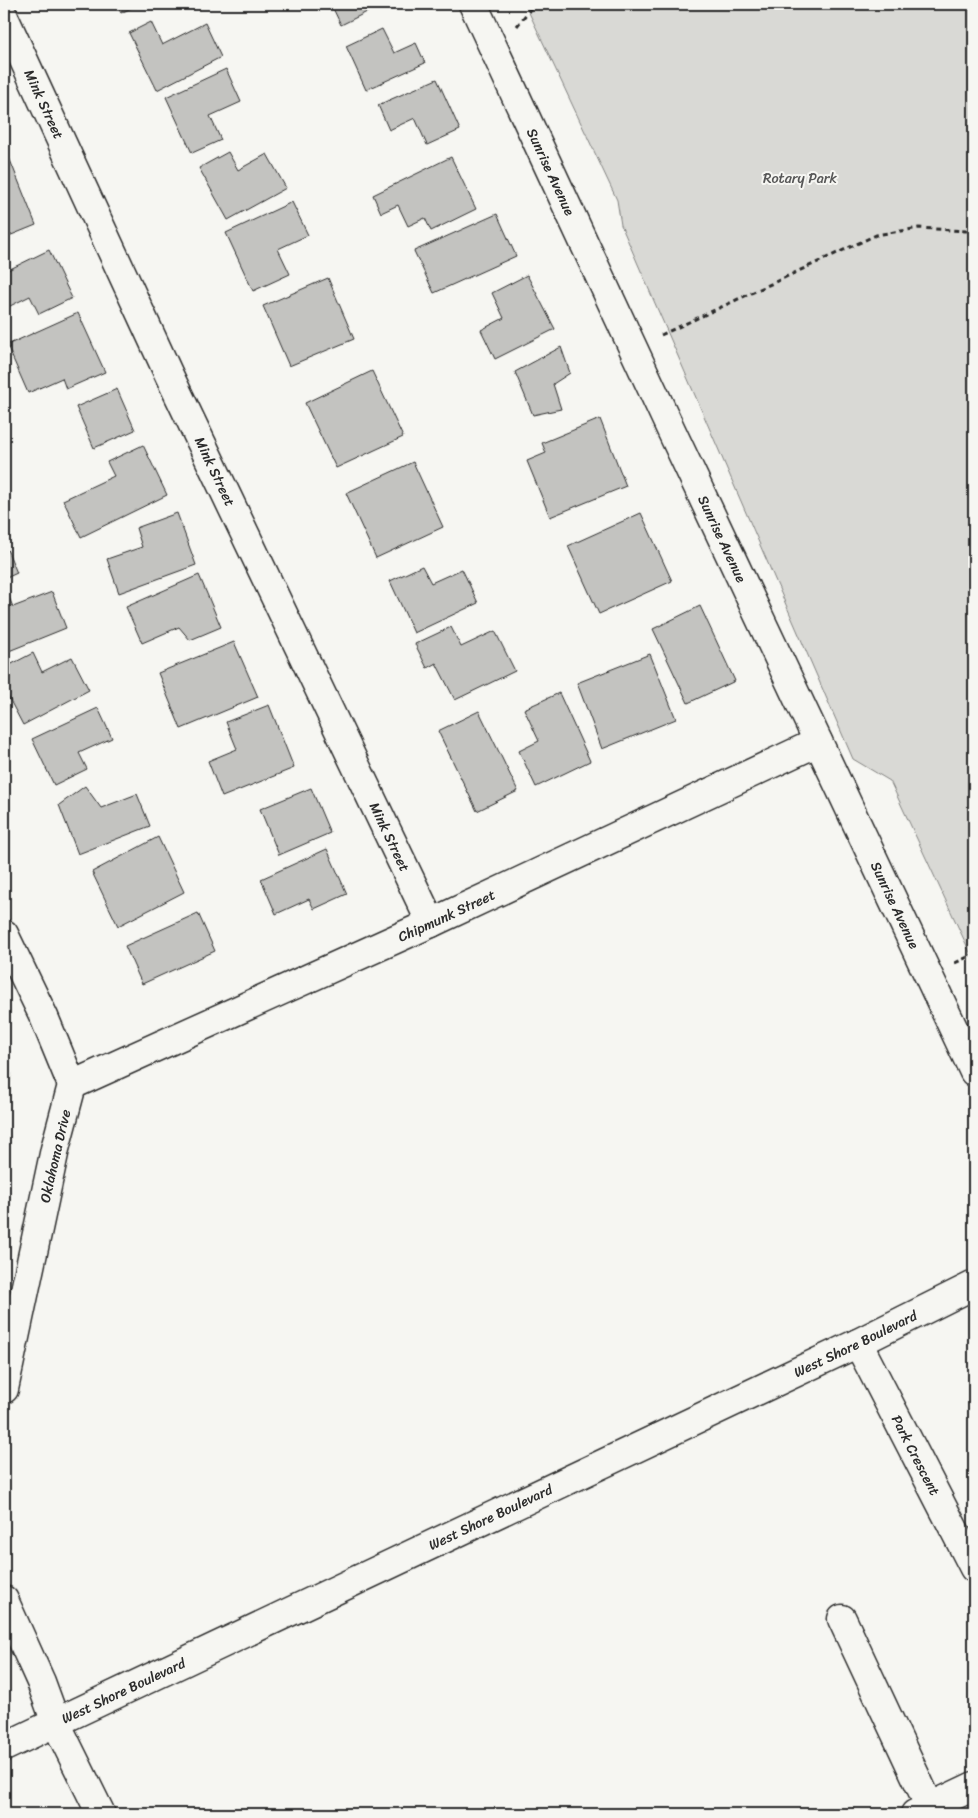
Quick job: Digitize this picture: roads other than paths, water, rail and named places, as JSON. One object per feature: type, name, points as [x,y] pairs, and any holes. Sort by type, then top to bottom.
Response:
[{"type":"street","name":"Sunrise Avenue","points":[[473,4],[974,1072]]},
{"type":"street","name":"Mink Street","points":[[4,18],[169,375],[431,923]]},
{"type":"street","name":"Chipmunk Street","points":[[72,1085],[431,923],[818,742]]},
{"type":"street","points":[[4,934],[44,1017],[72,1085]]},
{"type":"street","name":"Oklahoma Drive","points":[[4,1389],[55,1148],[72,1085]]},
{"type":"street","name":"West Shore Boulevard","points":[[4,1747],[858,1343],[974,1285]]},
{"type":"street","name":"Park Crescent","points":[[858,1343],[974,1568]]},
{"type":"street","points":[[4,1600],[41,1682],[56,1722],[101,1814]]},
{"type":"street","points":[[842,1619],[922,1811],[974,1786]]},
{"type":"park label","name":"Rotary Park","points":[[800,178]]}]
